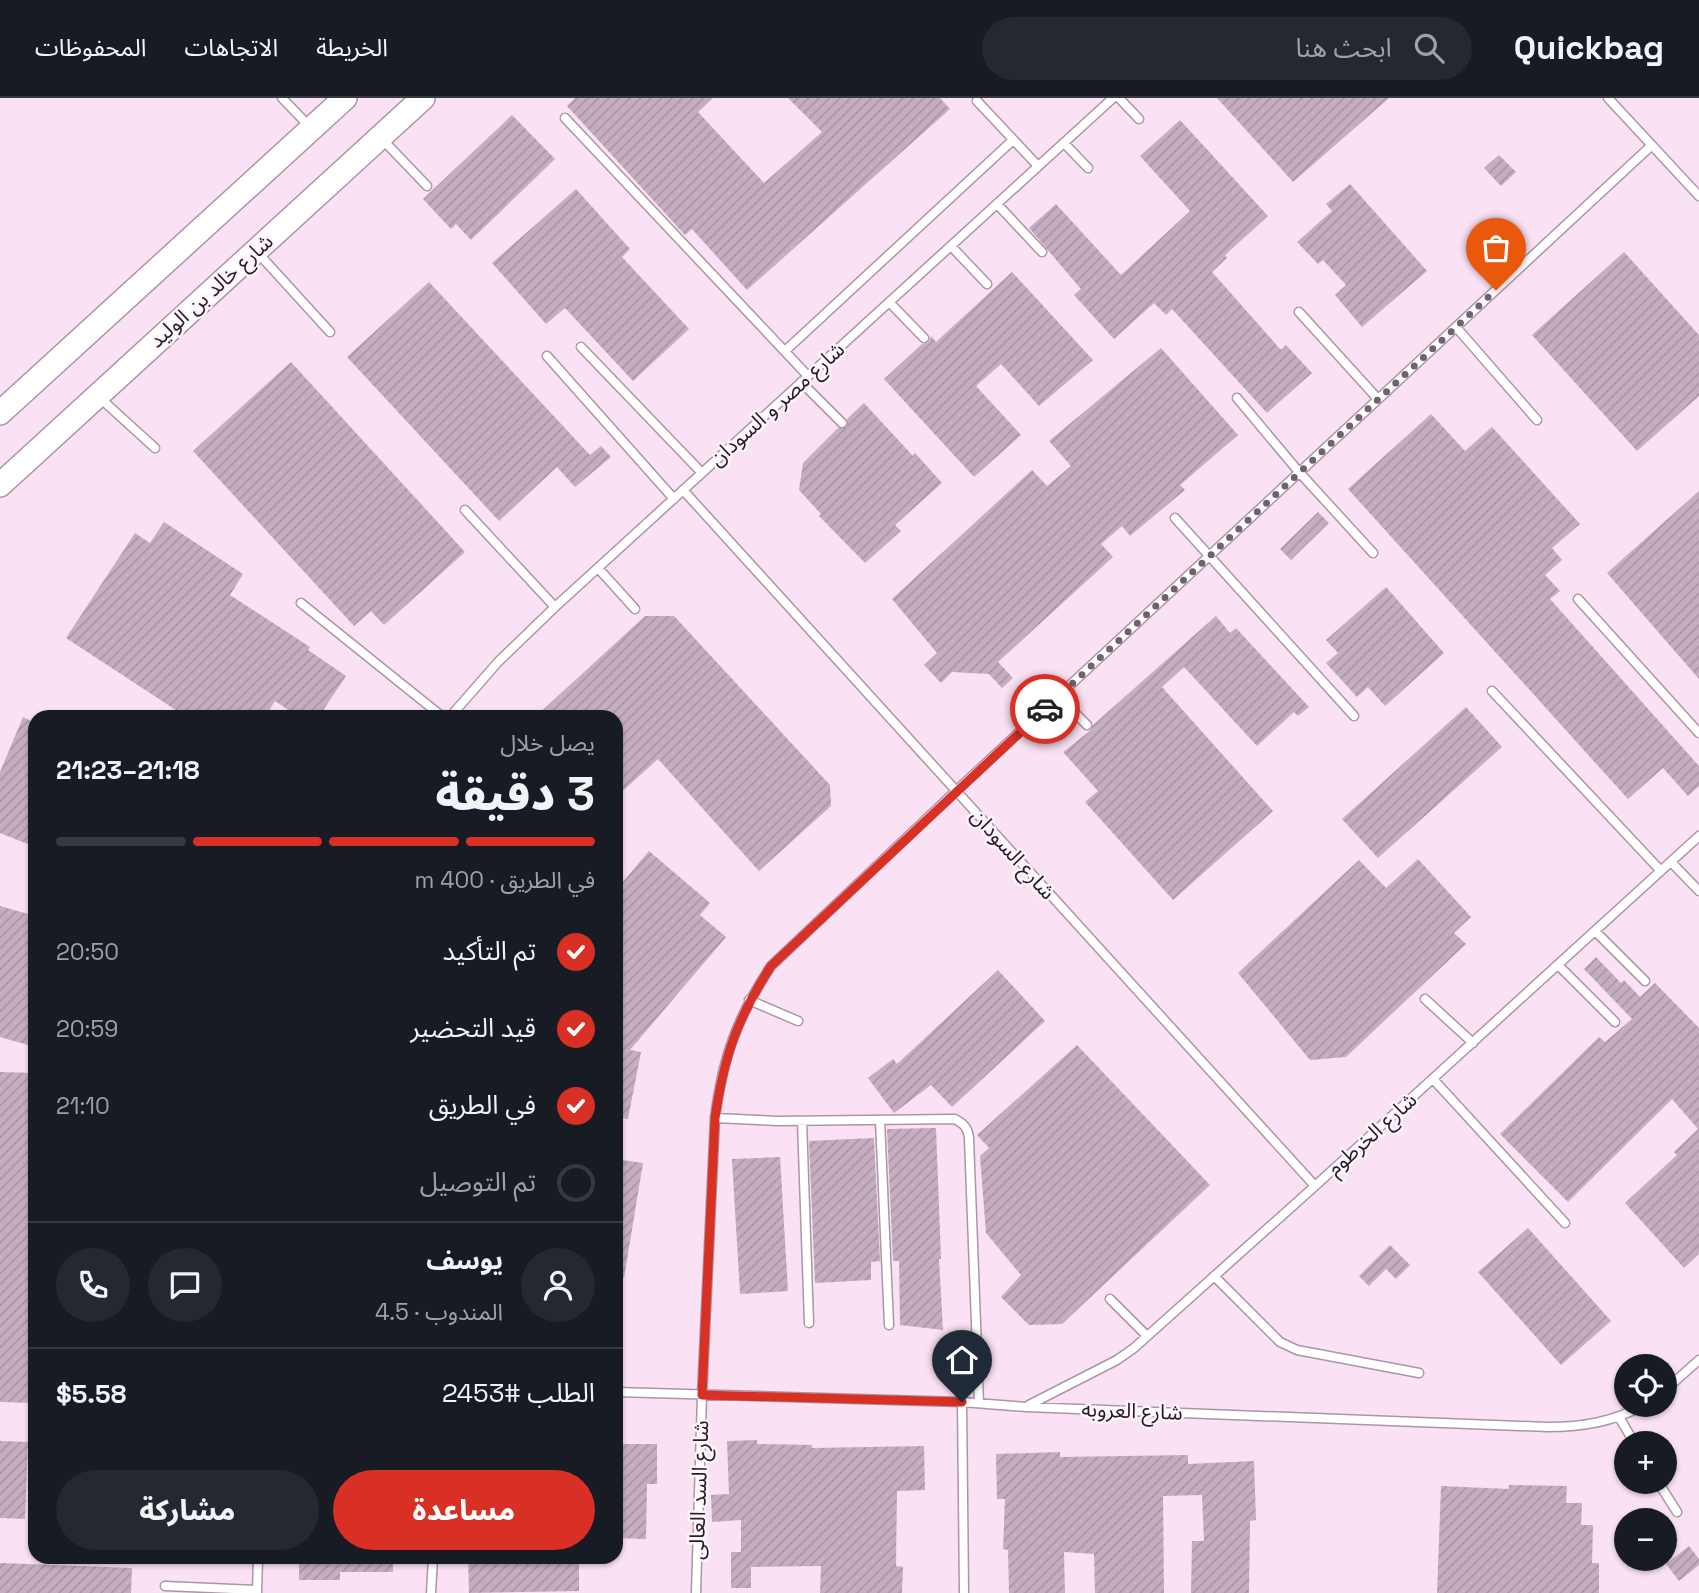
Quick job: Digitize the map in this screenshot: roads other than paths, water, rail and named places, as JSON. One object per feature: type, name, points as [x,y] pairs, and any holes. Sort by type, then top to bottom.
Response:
[{"type":"main road","points":[[0,413],[345,98]]},
{"type":"main road","name":"شارع خالد بن الوليد","points":[[0,485],[380,137],[412,101]]},
{"type":"lane","points":[[282,98],[312,129]]},
{"type":"lane","name":"شارع مصر و السودان","points":[[454,710],[498,662],[555,607],[1113,98]]},
{"type":"lane","points":[[1119,98],[1139,119]]},
{"type":"lane","points":[[1608,98],[1699,195]]},
{"type":"lane","points":[[977,101],[1038,166]]},
{"type":"lane","points":[[565,118],[785,351],[842,422]]},
{"type":"lane","points":[[380,137],[427,186]]},
{"type":"lane","points":[[785,351],[1013,140]]},
{"type":"lane","points":[[1065,143],[1088,168]]},
{"type":"lane","name":"شارع السد العالى","points":[[696,1593],[715,1118],[724,1064],[732,1038],[749,1000],[771,966],[1652,145]]},
{"type":"lane","points":[[997,204],[1042,252]]},
{"type":"lane","points":[[951,246],[987,284]]},
{"type":"lane","points":[[256,250],[330,332]]},
{"type":"lane","points":[[889,302],[924,338]]},
{"type":"lane","points":[[1299,312],[1378,399]]},
{"type":"lane","points":[[1456,327],[1537,419]]},
{"type":"lane","points":[[581,347],[702,473]]},
{"type":"lane","points":[[547,356],[674,499]]},
{"type":"lane","points":[[97,395],[155,448]]},
{"type":"lane","points":[[1237,398],[1299,472],[1373,553]]},
{"type":"lane","name":"شارع السودان","points":[[683,490],[1315,1186]]},
{"type":"lane","points":[[465,510],[555,607]]},
{"type":"lane","points":[[1175,518],[1354,716]]},
{"type":"lane","points":[[598,568],[635,609]]},
{"type":"lane","points":[[1578,599],[1699,733]]},
{"type":"lane","points":[[301,603],[437,710]]},
{"type":"lane","points":[[1492,691],[1661,871]]},
{"type":"lane","points":[[1058,696],[1087,725]]},
{"type":"lane","name":"شارع الخرطوم","points":[[1026,1406],[1117,1360],[1147,1336],[1699,836]]},
{"type":"lane","points":[[1671,862],[1699,891]]},
{"type":"lane","points":[[1595,930],[1645,981]]},
{"type":"lane","points":[[1558,965],[1615,1022]]},
{"type":"lane","points":[[1425,999],[1473,1043]]},
{"type":"lane","points":[[749,1000],[798,1021]]},
{"type":"lane","points":[[1433,1079],[1565,1223]]},
{"type":"lane","points":[[715,1118],[802,1121],[956,1119],[964,1124],[968,1131],[979,1403]]},
{"type":"lane","points":[[880,1120],[889,1325]]},
{"type":"lane","points":[[802,1121],[809,1323]]},
{"type":"lane","points":[[1214,1276],[1280,1342],[1297,1350],[1419,1373]]},
{"type":"lane","points":[[1110,1299],[1147,1336]]},
{"type":"lane","points":[[1677,1379],[1699,1360]]},
{"type":"lane","name":"شارع العروبه","points":[[623,1392],[962,1402],[1548,1427],[1596,1424],[1619,1417]]},
{"type":"lane","points":[[962,1402],[964,1593]]},
{"type":"lane","points":[[1619,1417],[1627,1431]]},
{"type":"lane","points":[[165,1586],[257,1592],[258,1564]]},
{"type":"lane","points":[[431,1593],[433,1564]]}]
